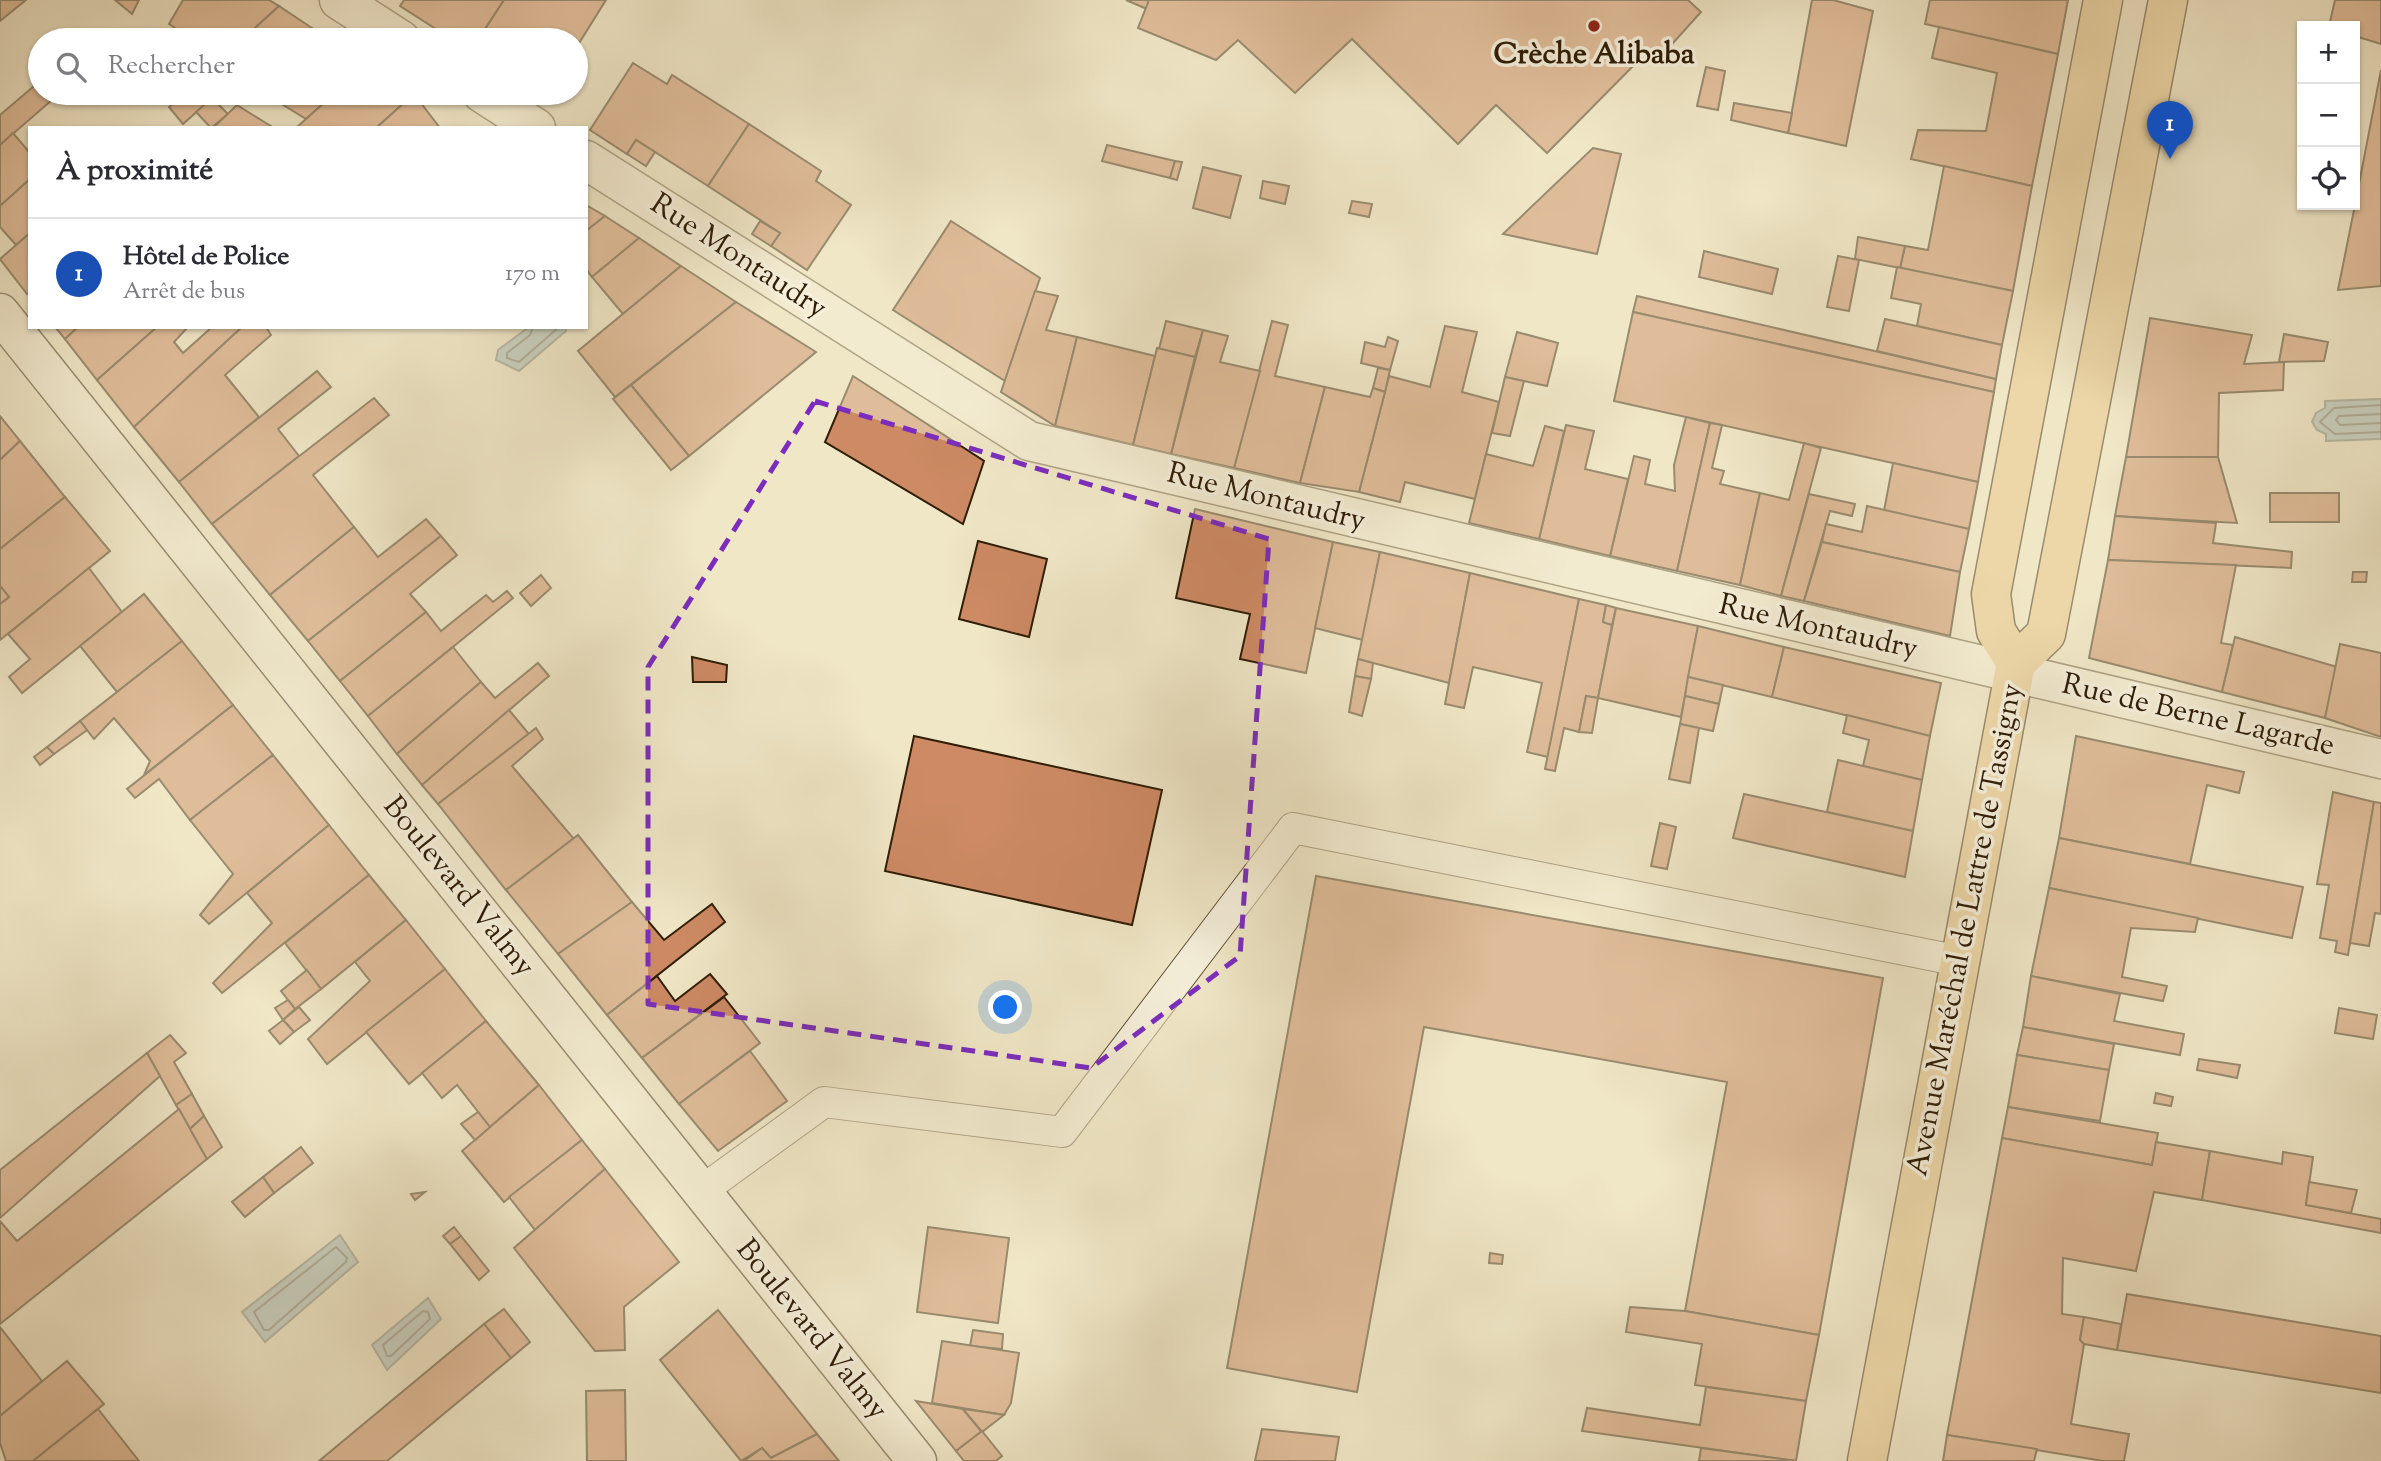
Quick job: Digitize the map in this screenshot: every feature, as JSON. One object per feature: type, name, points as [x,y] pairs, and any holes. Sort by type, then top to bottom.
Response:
[{"type":"main road","points":[[2015,668],[1996,631],[1991,594],[2103,0]]},
{"type":"main road","name":"Avenue Maréchal de Lattre de Tassigny","points":[[1867,1461],[2015,668],[2046,634],[2168,0]]},
{"type":"street","points":[[339,0],[382,28]]},
{"type":"street","points":[[501,105],[533,126]]},
{"type":"street","name":"Rue Montaudry","points":[[588,161],[1030,441],[2015,668]]},
{"type":"street","name":"Boulevard Valmy","points":[[0,313],[916,1461]]},
{"type":"street","name":"Rue de Berne Lagarde","points":[[2015,668],[2381,759]]},
{"type":"lane","points":[[700,1192],[824,1101],[1062,1132],[1293,828],[1960,961]]},
{"type":"highlighted area","points":[[815,401],[1269,539],[1240,956],[1091,1068],[648,1004],[648,667]]},
{"type":"water","points":[[526,329],[566,329],[519,371],[496,360],[498,350]]},
{"type":"water","points":[[2381,399],[2381,439],[2326,441],[2326,434],[2317,430],[2312,422],[2316,413],[2325,408],[2325,401]]},
{"type":"water","points":[[340,1235],[358,1262],[265,1342],[242,1312]]},
{"type":"water","points":[[428,1298],[441,1319],[387,1370],[372,1345]]},
{"type":"building","points":[[0,0],[26,0],[0,21]]},
{"type":"building","points":[[115,0],[139,0],[132,14]]},
{"type":"building","points":[[183,0],[269,0],[279,6],[255,28],[175,28],[169,24]]},
{"type":"building","points":[[404,0],[504,0],[486,28],[434,28],[400,6]]},
{"type":"building","points":[[504,0],[606,0],[588,29],[486,28]]},
{"type":"building","points":[[1126,0],[1149,0],[1147,9]]},
{"type":"building","points":[[1149,0],[1688,0],[1701,12],[1654,64],[1644,55],[1547,153],[1496,105],[1458,144],[1352,39],[1295,93],[1238,40],[1216,60],[1138,28]]},
{"type":"building","points":[[1812,0],[1833,0],[1873,11],[1846,146],[1788,133]]},
{"type":"building","points":[[1930,0],[2068,0],[2058,54],[1925,24]]},
{"type":"building","points":[[2335,0],[2381,0],[2381,44],[2360,38],[2360,21],[2330,21]]},
{"type":"building","points":[[279,6],[312,28],[255,28]]},
{"type":"building","points":[[1939,27],[2058,54],[2032,186],[1911,159],[1918,130],[1986,131],[1997,73],[1932,58]]},
{"type":"building","points":[[633,63],[667,84],[672,75],[749,124],[708,186],[636,140],[627,154],[590,130]]},
{"type":"building","points":[[1706,67],[1725,71],[1718,110],[1697,106]]},
{"type":"building","points":[[2381,70],[2381,286],[2338,290],[2354,210],[2360,210],[2360,179]]},
{"type":"building","points":[[28,91],[28,105],[46,105],[0,145],[0,115]]},
{"type":"building","points":[[1734,103],[1792,113],[1788,133],[1731,120]]},
{"type":"building","points":[[171,105],[204,105],[183,124],[169,107]]},
{"type":"building","points":[[204,105],[219,105],[228,114],[213,126],[209,126],[196,112]]},
{"type":"building","points":[[237,105],[271,126],[215,126]]},
{"type":"building","points":[[283,105],[322,105],[306,119]]},
{"type":"building","points":[[322,105],[402,105],[378,126],[298,126]]},
{"type":"building","points":[[402,105],[422,105],[438,126],[378,126]]},
{"type":"building","points":[[749,124],[821,171],[816,181],[851,205],[807,270],[771,246],[780,233],[708,186]]},
{"type":"building","points":[[13,133],[28,151],[28,181],[0,206],[0,145]]},
{"type":"building","points":[[636,140],[655,152],[646,166],[627,154]]},
{"type":"building","points":[[1107,145],[1175,161],[1170,178],[1102,161]]},
{"type":"building","points":[[1593,148],[1621,154],[1597,254],[1503,234]]},
{"type":"building","points":[[1175,161],[1182,162],[1177,180],[1170,178]]},
{"type":"building","points":[[1944,166],[2032,186],[2013,291],[1900,268],[1905,246],[1928,250]]},
{"type":"building","points":[[1203,167],[1241,176],[1230,218],[1193,208]]},
{"type":"building","points":[[28,181],[28,235],[16,245],[0,227],[0,206]]},
{"type":"building","points":[[1263,181],[1289,186],[1285,204],[1260,198]]},
{"type":"building","points":[[1352,201],[1372,204],[1369,217],[1349,213]]},
{"type":"building","points":[[588,206],[605,216],[588,229]]},
{"type":"building","points":[[605,216],[639,238],[592,277],[588,272],[588,229]]},
{"type":"building","points":[[760,221],[780,233],[771,246],[752,234]]},
{"type":"building","points":[[951,221],[1040,278],[1005,381],[893,310]]},
{"type":"building","points":[[28,235],[28,293],[27,294],[0,259]]},
{"type":"building","points":[[1858,237],[1905,246],[1900,268],[1855,259]]},
{"type":"building","points":[[639,238],[681,266],[623,314],[592,277]]},
{"type":"building","points":[[1704,251],[1778,269],[1772,294],[1699,277]]},
{"type":"building","points":[[1838,256],[1859,260],[1849,311],[1827,307]]},
{"type":"building","points":[[681,266],[736,302],[615,397],[578,351]]},
{"type":"building","points":[[1897,267],[2013,291],[2002,345],[1917,326],[1921,304],[1891,298]]},
{"type":"building","points":[[1035,291],[1058,296],[1046,330],[1077,337],[1055,426],[1001,392]]},
{"type":"building","points":[[1637,296],[1996,379],[1994,392],[1633,312]]},
{"type":"building","points":[[736,302],[816,352],[689,456],[631,385]]},
{"type":"building","points":[[1633,312],[1994,392],[1978,482],[1614,401]]},
{"type":"building","points":[[2150,318],[2252,335],[2244,364],[2284,362],[2283,390],[2219,393],[2218,457],[2126,457]]},
{"type":"building","points":[[1885,319],[2002,345],[1996,379],[1877,351]]},
{"type":"building","points":[[1166,321],[1203,330],[1195,357],[1159,349]]},
{"type":"building","points":[[1272,321],[1288,325],[1275,376],[1325,387],[1300,483],[1234,468]]},
{"type":"building","points":[[1445,326],[1477,332],[1462,392],[1499,402],[1475,499],[1405,482],[1400,502],[1359,492],[1389,376],[1430,387]]},
{"type":"building","points":[[57,329],[76,329],[65,339]]},
{"type":"building","points":[[76,329],[155,329],[97,380],[65,339]]},
{"type":"building","points":[[155,329],[186,329],[174,342],[183,353],[210,329],[240,329],[134,427],[97,380]]},
{"type":"building","points":[[240,329],[267,329],[271,335],[225,375],[259,417],[179,482],[134,427]]},
{"type":"building","points":[[1203,330],[1228,336],[1220,362],[1260,371],[1234,468],[1171,454]]},
{"type":"building","points":[[1517,332],[1558,343],[1547,386],[1505,377]]},
{"type":"building","points":[[2284,334],[2328,342],[2324,361],[2279,362]]},
{"type":"building","points":[[1077,337],[1155,356],[1133,445],[1055,426]]},
{"type":"building","points":[[1388,337],[1398,341],[1390,370],[1361,363],[1365,342],[1385,347]]},
{"type":"building","points":[[1157,348],[1195,357],[1171,454],[1133,445]]},
{"type":"building","points":[[1378,368],[1390,370],[1385,392],[1373,388]]},
{"type":"building","points":[[317,371],[331,387],[278,429],[299,456],[212,524],[179,482]]},
{"type":"building","points":[[853,376],[984,461],[963,524],[825,442]]},
{"type":"building","points":[[1505,377],[1524,381],[1510,436],[1492,433]]},
{"type":"building","points":[[631,385],[689,456],[671,470],[613,399]]},
{"type":"building","points":[[1325,387],[1370,397],[1373,388],[1385,392],[1359,492],[1300,483]]},
{"type":"building","points":[[374,398],[389,415],[313,475],[354,527],[270,595],[212,524]]},
{"type":"building","points":[[0,416],[20,441],[0,460]]},
{"type":"building","points":[[1686,417],[1710,423],[1677,571],[1610,556],[1634,456],[1650,460],[1645,484],[1675,491],[1674,465]]},
{"type":"building","points":[[1710,423],[1722,425],[1712,468],[1724,471],[1720,484],[1760,493],[1740,585],[1677,571]]},
{"type":"building","points":[[1566,425],[1594,431],[1585,469],[1628,479],[1610,556],[1539,539]]},
{"type":"building","points":[[1545,426],[1564,431],[1539,539],[1469,523],[1486,454],[1533,466]]},
{"type":"building","points":[[20,441],[65,497],[0,549],[0,460]]},
{"type":"building","points":[[1804,443],[1821,448],[1781,596],[1740,585],[1760,493],[1789,500]]},
{"type":"building","points":[[2126,457],[2218,457],[2237,523],[2115,516]]},
{"type":"building","points":[[1893,463],[1978,482],[1969,529],[1884,511]]},
{"type":"building","points":[[2270,493],[2339,493],[2339,522],[2270,522]]},
{"type":"building","points":[[1809,494],[1855,504],[1852,516],[1830,511],[1804,601],[1781,596]]},
{"type":"building","points":[[65,497],[110,551],[0,640],[0,604],[9,597],[0,586],[0,549]]},
{"type":"building","points":[[1867,506],[1969,529],[1960,572],[1822,542],[1826,524],[1862,532]]},
{"type":"building","points":[[1195,509],[1333,542],[1306,673],[1240,659],[1250,614],[1176,598]]},
{"type":"building","points":[[2115,516],[2216,523],[2213,543],[2292,552],[2291,568],[2108,560]]},
{"type":"building","points":[[426,519],[441,536],[308,641],[270,595],[354,527],[378,557]]},
{"type":"building","points":[[441,536],[457,555],[410,594],[426,612],[340,681],[308,641]]},
{"type":"building","points":[[978,541],[1047,559],[1029,637],[959,619]]},
{"type":"building","points":[[1333,542],[1380,552],[1363,640],[1315,628]]},
{"type":"building","points":[[1822,542],[1960,572],[1950,636],[1804,601]]},
{"type":"building","points":[[1380,552],[1470,573],[1449,683],[1358,659]]},
{"type":"building","points":[[2108,560],[2236,565],[2221,643],[2233,645],[2222,692],[2089,658]]},
{"type":"building","points":[[89,568],[122,612],[22,693],[9,677],[30,659],[8,634]]},
{"type":"building","points":[[2353,572],[2367,572],[2366,582],[2352,582]]},
{"type":"building","points":[[1470,573],[1579,599],[1548,757],[1527,752],[1542,683],[1473,667],[1464,708],[1445,704]]},
{"type":"building","points":[[541,575],[551,588],[531,606],[520,593]]},
{"type":"building","points":[[0,586],[9,597],[0,604]]},
{"type":"building","points":[[507,591],[513,598],[368,716],[340,681],[426,612],[441,631],[486,595],[493,602]]},
{"type":"building","points":[[144,594],[182,641],[117,692],[80,646]]},
{"type":"building","points":[[1579,599],[1606,605],[1603,622],[1612,625],[1598,698],[1586,696],[1579,732],[1564,728],[1555,771],[1545,769]]},
{"type":"building","points":[[1606,605],[1616,608],[1612,625],[1603,622]]},
{"type":"building","points":[[1616,608],[1698,626],[1681,717],[1598,698]]},
{"type":"building","points":[[1698,626],[1784,647],[1772,697],[1688,677]]},
{"type":"building","points":[[2235,637],[2337,667],[2325,718],[2222,692]]},
{"type":"building","points":[[182,641],[233,705],[144,775],[150,761],[114,718],[94,739],[80,721]]},
{"type":"building","points":[[2340,644],[2381,653],[2381,737],[2325,718]]},
{"type":"building","points":[[453,647],[481,682],[397,754],[368,716]]},
{"type":"building","points":[[1784,647],[1941,683],[1930,736],[1772,697]]},
{"type":"building","points":[[692,657],[727,665],[726,682],[693,682]]},
{"type":"building","points":[[1358,659],[1373,663],[1371,679],[1355,676]]},
{"type":"building","points":[[538,663],[549,676],[422,785],[397,754],[481,682],[495,698]]},
{"type":"building","points":[[1355,676],[1371,679],[1362,716],[1349,712]]},
{"type":"building","points":[[1688,677],[1723,685],[1719,704],[1685,696]]},
{"type":"building","points":[[1586,696],[1598,698],[1592,733],[1579,732]]},
{"type":"building","points":[[1685,696],[1719,704],[1713,731],[1680,724]]},
{"type":"building","points":[[233,705],[273,755],[190,820],[159,779],[135,798],[127,789]]},
{"type":"building","points":[[509,710],[529,734],[438,804],[422,785]]},
{"type":"building","points":[[1847,715],[1930,736],[1922,780],[1863,766],[1869,740],[1843,733]]},
{"type":"building","points":[[80,721],[87,730],[54,754],[47,747]]},
{"type":"building","points":[[1680,724],[1699,728],[1690,783],[1669,779]]},
{"type":"building","points":[[536,728],[543,739],[512,766],[574,839],[506,890],[438,804]]},
{"type":"building","points":[[914,736],[1162,790],[1132,925],[885,871]]},
{"type":"building","points":[[2076,736],[2244,772],[2239,793],[2207,785],[2190,864],[2059,838]]},
{"type":"building","points":[[47,747],[54,754],[40,765],[34,757]]},
{"type":"building","points":[[273,755],[329,825],[209,924],[200,915],[233,874],[190,820]]},
{"type":"building","points":[[1838,760],[1922,780],[1913,831],[1827,812]]},
{"type":"building","points":[[2333,792],[2374,802],[2348,955],[2335,952],[2337,941],[2320,938],[2329,885],[2317,884]]},
{"type":"building","points":[[1744,794],[1913,831],[1905,877],[1733,838]]},
{"type":"building","points":[[2374,802],[2381,803],[2381,914],[2375,913],[2369,946],[2350,943]]},
{"type":"building","points":[[1660,823],[1676,827],[1667,869],[1651,866]]},
{"type":"building","points":[[329,825],[369,875],[222,993],[213,983],[272,923],[247,893]]},
{"type":"building","points":[[578,835],[632,902],[558,954],[506,890]]},
{"type":"building","points":[[2059,838],[2303,887],[2292,938],[2049,888]]},
{"type":"building","points":[[369,875],[406,920],[321,989],[285,943]]},
{"type":"building","points":[[1316,876],[1883,978],[1819,1335],[1685,1311],[1727,1082],[1424,1027],[1357,1392],[1227,1368]]},
{"type":"building","points":[[2049,888],[2198,918],[2195,932],[2131,928],[2122,977],[2167,986],[2163,1001],[2031,976]]},
{"type":"building","points":[[632,902],[664,940],[712,904],[725,922],[607,1015],[558,954]]},
{"type":"building","points":[[406,920],[445,969],[327,1064],[308,1039],[370,981],[355,962]]},
{"type":"building","points":[[445,969],[486,1021],[409,1084],[366,1032]]},
{"type":"building","points":[[307,970],[321,989],[295,1009],[281,991]]},
{"type":"building","points":[[710,974],[727,994],[642,1058],[607,1015],[657,976],[675,1001]]},
{"type":"building","points":[[2031,976],[2120,994],[2114,1021],[2184,1034],[2180,1055],[2023,1027]]},
{"type":"building","points":[[724,997],[760,1043],[679,1104],[642,1058]]},
{"type":"building","points":[[288,1000],[295,1009],[283,1020],[275,1008]]},
{"type":"building","points":[[299,1007],[310,1020],[294,1032],[283,1020]]},
{"type":"building","points":[[2339,1008],[2377,1015],[2373,1039],[2335,1033]]},
{"type":"building","points":[[283,1020],[294,1032],[280,1044],[269,1031]]},
{"type":"building","points":[[486,1021],[539,1085],[490,1127],[457,1085],[442,1098],[422,1073]]},
{"type":"building","points":[[2023,1027],[2114,1044],[2109,1070],[2017,1055]]},
{"type":"building","points":[[170,1035],[186,1053],[174,1062],[192,1094],[176,1105],[147,1053]]},
{"type":"building","points":[[750,1051],[787,1101],[718,1151],[679,1104]]},
{"type":"building","points":[[147,1053],[160,1076],[0,1218],[0,1170]]},
{"type":"building","points":[[2017,1055],[2109,1070],[2100,1121],[2008,1107]]},
{"type":"building","points":[[2199,1059],[2240,1065],[2237,1078],[2197,1070]]},
{"type":"building","points":[[539,1085],[582,1140],[504,1202],[462,1151]]},
{"type":"building","points":[[2156,1093],[2173,1097],[2171,1106],[2154,1103]]},
{"type":"building","points":[[192,1094],[204,1116],[190,1129],[176,1105]]},
{"type":"building","points":[[2008,1107],[2158,1133],[2152,1165],[2002,1138]]},
{"type":"building","points":[[179,1109],[207,1159],[0,1324],[0,1221],[17,1241]]},
{"type":"building","points":[[478,1112],[490,1127],[475,1140],[461,1124]]},
{"type":"building","points":[[204,1116],[222,1147],[207,1159],[190,1129]]},
{"type":"building","points":[[2002,1138],[2152,1165],[2156,1142],[2210,1151],[2202,1200],[2154,1192],[2136,1271],[2063,1258],[2062,1314],[2084,1317],[2080,1340],[2084,1344],[2071,1424],[2129,1434],[2124,1461],[2103,1461],[1947,1435]]},
{"type":"building","points":[[582,1140],[605,1169],[535,1230],[509,1197]]},
{"type":"building","points":[[301,1147],[313,1163],[274,1193],[263,1177]]},
{"type":"building","points":[[2210,1151],[2282,1164],[2283,1152],[2313,1157],[2306,1205],[2381,1219],[2381,1233],[2202,1200]]},
{"type":"building","points":[[605,1169],[679,1262],[624,1307],[625,1350],[595,1351],[514,1248]]},
{"type":"building","points":[[263,1177],[274,1193],[245,1217],[232,1202]]},
{"type":"building","points":[[2309,1182],[2357,1190],[2351,1213],[2306,1205]]},
{"type":"building","points":[[425,1192],[415,1200],[411,1194]]},
{"type":"building","points":[[454,1227],[461,1236],[450,1244],[443,1236]]},
{"type":"building","points":[[928,1227],[1009,1238],[998,1323],[917,1312]]},
{"type":"building","points":[[461,1236],[489,1271],[479,1280],[450,1244]]},
{"type":"building","points":[[1490,1253],[1503,1255],[1502,1264],[1489,1263]]},
{"type":"building","points":[[2127,1294],[2381,1336],[2381,1393],[2117,1350]]},
{"type":"building","points":[[1630,1307],[1685,1311],[1819,1335],[1806,1401],[1695,1385],[1702,1344],[1626,1332]]},
{"type":"building","points":[[504,1309],[530,1342],[511,1358],[484,1324]]},
{"type":"building","points":[[718,1310],[817,1434],[771,1458],[762,1448],[741,1461],[660,1360]]},
{"type":"building","points":[[2084,1317],[2121,1324],[2117,1350],[2084,1344],[2080,1340]]},
{"type":"building","points":[[484,1324],[511,1358],[387,1461],[319,1461]]},
{"type":"building","points":[[0,1327],[42,1381],[0,1416]]},
{"type":"building","points":[[973,1330],[1003,1334],[1002,1349],[970,1346]]},
{"type":"building","points":[[942,1341],[1019,1353],[1011,1403],[1004,1415],[932,1403]]},
{"type":"building","points":[[67,1361],[104,1404],[33,1461],[6,1461],[0,1443],[0,1416]]},
{"type":"building","points":[[1706,1387],[1806,1401],[1796,1461],[1582,1431],[1587,1408],[1700,1425]]},
{"type":"building","points":[[625,1390],[626,1461],[587,1461],[586,1391]]},
{"type":"building","points":[[916,1401],[963,1409],[982,1432],[956,1451]]},
{"type":"building","points":[[98,1409],[139,1461],[33,1461]]},
{"type":"building","points":[[963,1409],[985,1412],[1004,1415],[982,1432]]},
{"type":"building","points":[[1262,1429],[1339,1437],[1335,1461],[1255,1461]]},
{"type":"building","points":[[982,1431],[1002,1456],[996,1461],[964,1461],[956,1451]]},
{"type":"building","points":[[817,1434],[839,1461],[744,1461],[762,1448],[771,1458]]},
{"type":"building","points":[[1947,1435],[2037,1449],[2034,1461],[1943,1461]]},
{"type":"building","points":[[1701,1448],[1796,1461],[1699,1461]]},
{"type":"place","name":"Crèche Alibaba","points":[[1594,26]]},
{"type":"place","name":"Hôtel de Police","points":[[2170,159]]}]
